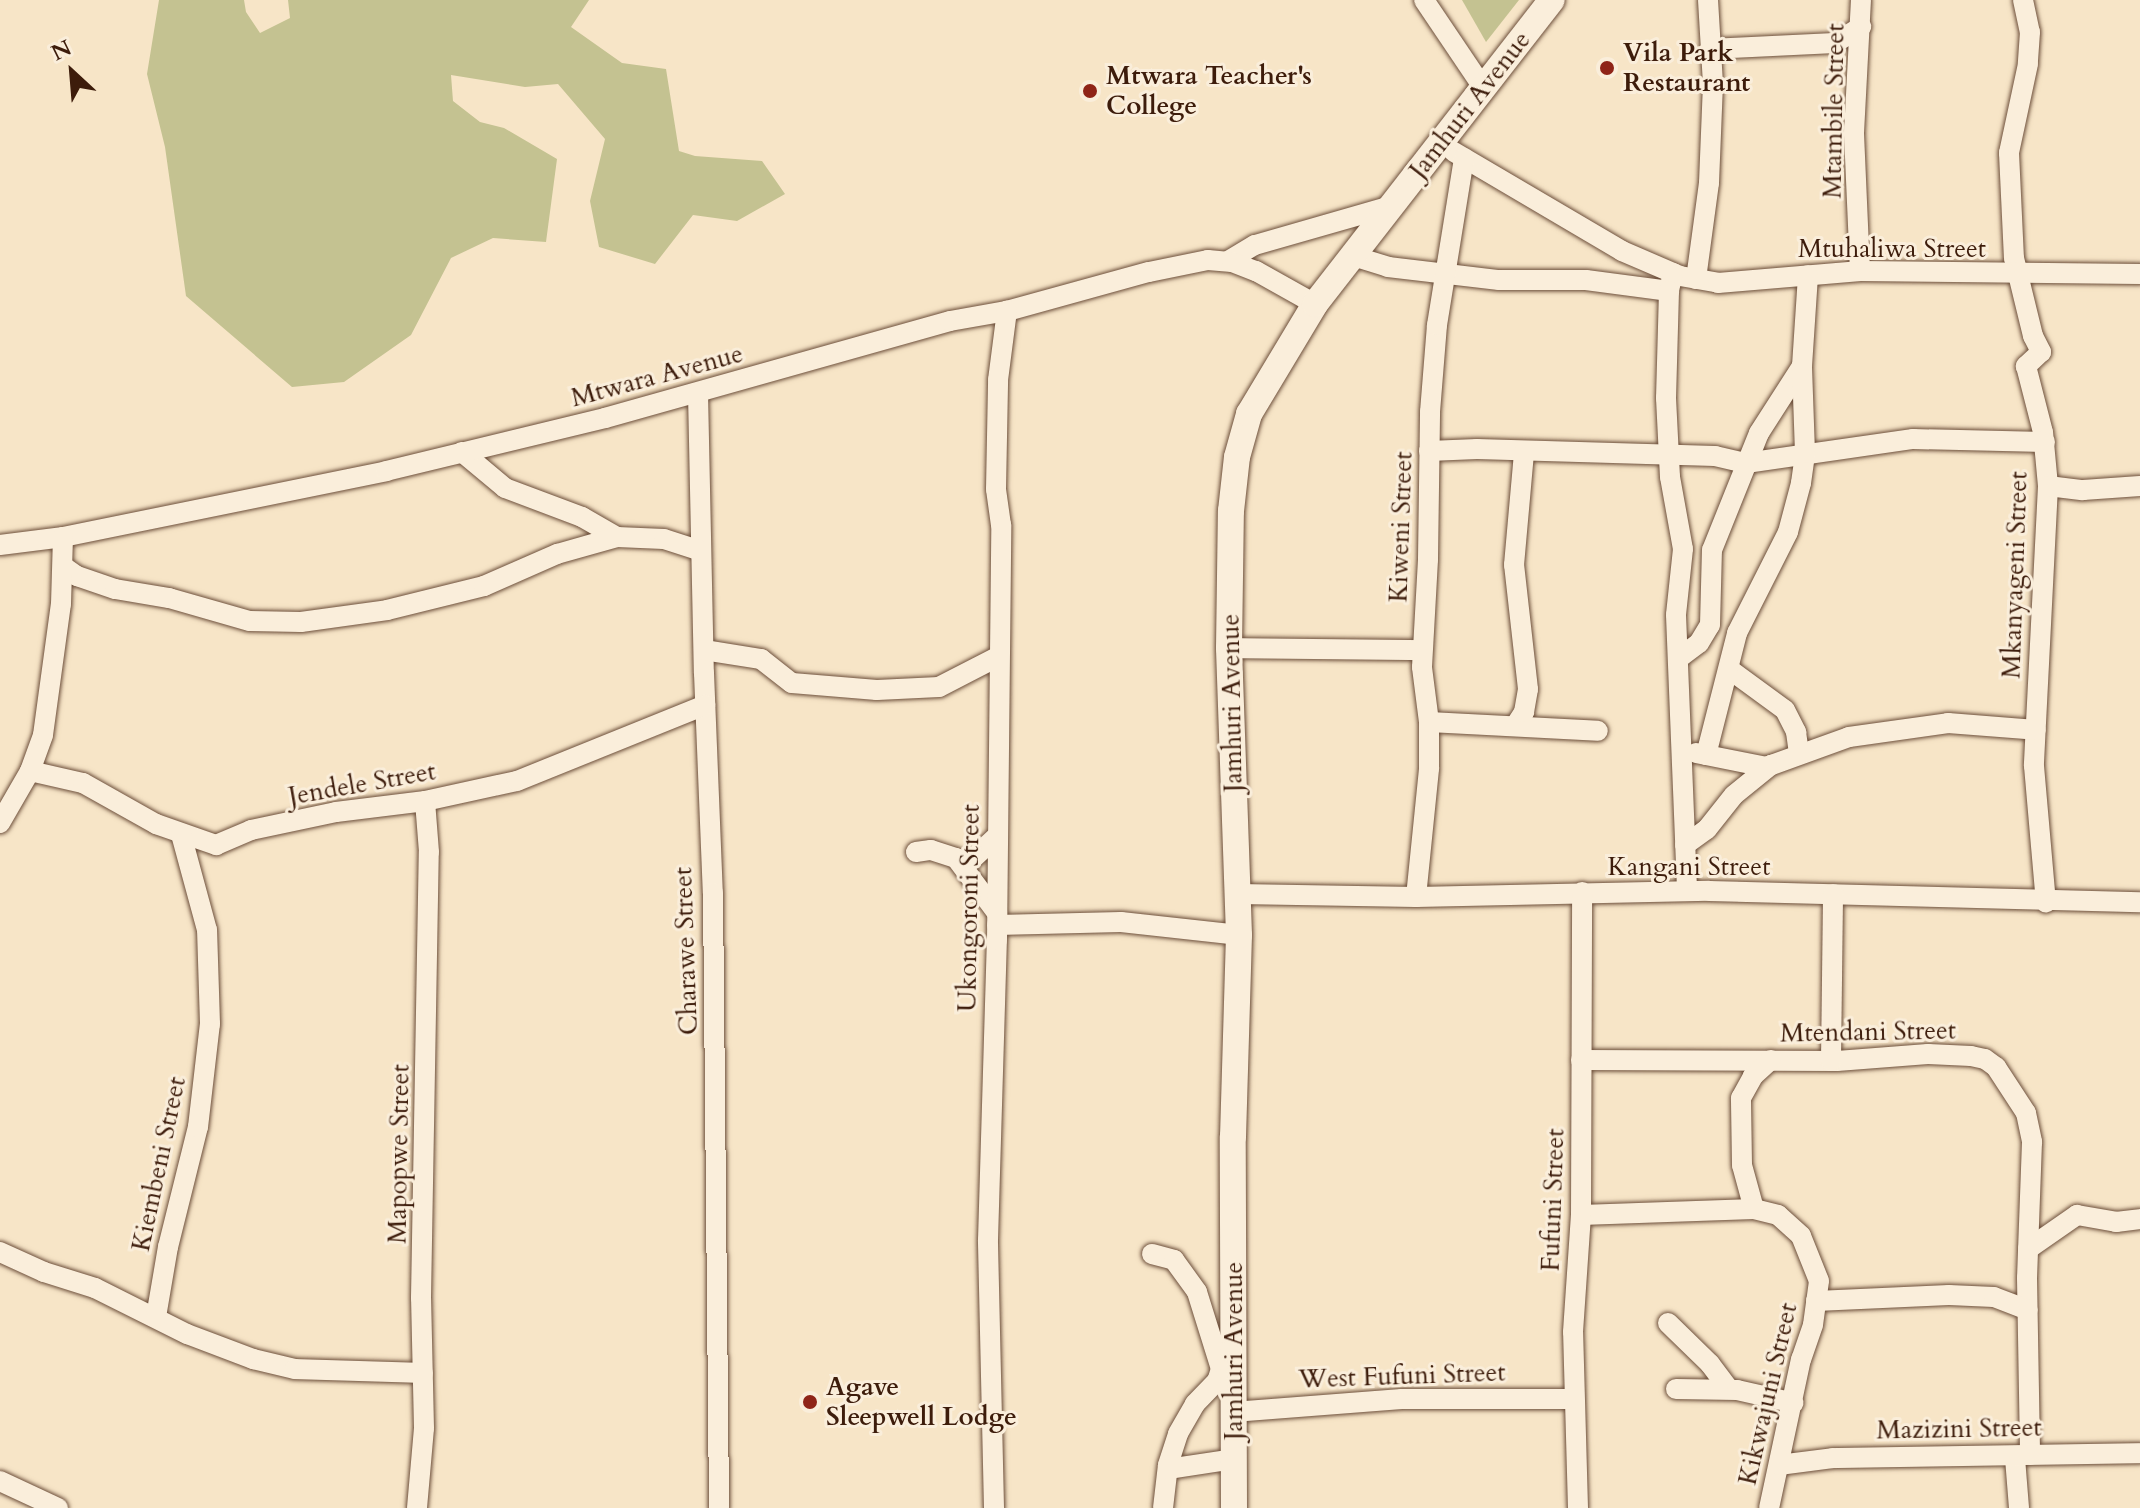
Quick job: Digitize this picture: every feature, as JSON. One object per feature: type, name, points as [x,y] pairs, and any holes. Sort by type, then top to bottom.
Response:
[{"type":"street","points":[[1424,0],[1482,86]]},
{"type":"street","name":"Jamhuri Avenue","points":[[1234,1508],[1233,1137],[1239,935],[1229,648],[1231,511],[1237,457],[1249,414],[1315,304],[1552,0]]},
{"type":"street","points":[[1696,279],[1709,183],[1713,84],[1708,0]]},
{"type":"street","name":"Mtambile Street","points":[[1860,271],[1854,133],[1861,0]]},
{"type":"street","points":[[2023,0],[2030,32],[2029,55],[2009,153],[2014,258],[2033,336],[2041,352],[2026,366],[2045,442]]},
{"type":"street","points":[[1710,49],[1835,43],[1861,27]]},
{"type":"street","name":"Mtuhaliwa Street","points":[[1439,143],[1671,282],[1696,279],[1718,283],[1860,271],[2140,274]]},
{"type":"street","name":"Kiweni Street","points":[[1416,897],[1426,810],[1429,722],[1422,686],[1422,650],[1437,325],[1464,158]]},
{"type":"street","points":[[1228,261],[1255,245],[1391,206]]},
{"type":"street","points":[[1353,256],[1388,267],[1499,280],[1671,282],[1669,456],[1683,549],[1676,615],[1687,891]]},
{"type":"street","name":"Mtwara Avenue","points":[[0,545],[63,537],[386,471],[698,393],[950,321],[1007,311],[1149,272],[1208,260],[1228,261],[1256,271],[1315,304]]},
{"type":"street","points":[[1706,755],[1737,633],[1788,532],[1801,483],[1805,453],[1802,366],[1808,275]]},
{"type":"street","name":"Ukongoroni Street","points":[[994,1508],[988,1240],[998,835],[998,380],[1007,311]]},
{"type":"street","points":[[1679,658],[1699,643],[1710,625],[1710,559],[1759,433],[1802,366]]},
{"type":"street","name":"Charawe Street","points":[[698,393],[713,893],[719,1508]]},
{"type":"street","name":"Mkanyageni Street","points":[[1429,451],[1715,456],[1746,463],[1913,439],[2045,442],[2048,486],[2034,766],[2046,902]]},
{"type":"street","points":[[462,452],[505,488],[582,517],[617,537]]},
{"type":"street","points":[[1515,726],[1524,712],[1528,679],[1514,565],[1524,452]]},
{"type":"street","points":[[2048,486],[2083,490],[2140,486]]},
{"type":"street","points":[[0,823],[30,771],[43,735],[64,567],[63,537]]},
{"type":"street","points":[[64,567],[77,576],[115,589],[169,598],[250,621],[301,622],[387,610],[484,586],[557,554],[617,537],[664,539],[701,551]]},
{"type":"street","points":[[1229,648],[1422,650]]},
{"type":"street","points":[[704,650],[761,659],[792,683],[877,690],[939,687],[999,656]]},
{"type":"street","points":[[1729,669],[1785,710],[1796,732],[1799,754]]},
{"type":"street","name":"Jendele Street","points":[[30,771],[83,783],[181,834],[216,845],[251,830],[336,812],[425,801],[517,781],[705,705]]},
{"type":"street","points":[[1429,722],[1598,731]]},
{"type":"street","points":[[1685,845],[1707,829],[1734,795],[1771,765],[1849,737],[1948,723],[2036,730]]},
{"type":"street","points":[[1679,749],[1749,766],[1771,765]]},
{"type":"street","name":"Mapopwe Street","points":[[417,1508],[424,1428],[429,852],[425,801]]},
{"type":"street","name":"Kiembeni Street","points":[[156,1317],[168,1247],[198,1127],[210,1024],[207,930],[181,834]]},
{"type":"street","points":[[965,866],[998,835]]},
{"type":"street","points":[[916,852],[944,852],[965,866],[997,919],[1121,922],[1239,935]]},
{"type":"street","name":"Kangani Street","points":[[1238,894],[1416,897],[1687,891],[1967,895],[2046,902],[2140,902]]},
{"type":"street","name":"Fufuni Street","points":[[1578,1508],[1573,1332],[1581,1215],[1582,892]]},
{"type":"street","points":[[1831,1061],[1833,894]]},
{"type":"street","name":"Mtendani Street","points":[[1581,1060],[1831,1061],[1953,1055],[1985,1059],[1996,1067],[2012,1087],[2030,1129],[2028,1310],[2019,1508]]},
{"type":"street","points":[[1754,1209],[1742,1165],[1741,1098],[1753,1076],[1771,1060]]},
{"type":"street","name":"Kikwajuni Street","points":[[1581,1215],[1754,1209],[1778,1215],[1793,1225],[1801,1236],[1819,1281],[1769,1508]]},
{"type":"street","points":[[2028,1249],[2077,1215],[2116,1222],[2140,1219]]},
{"type":"street","points":[[0,1252],[44,1272],[95,1288],[187,1334],[253,1359],[295,1369],[423,1373]]},
{"type":"street","points":[[1152,1254],[1174,1260],[1197,1292],[1221,1369],[1217,1381],[1195,1404],[1178,1434],[1168,1469],[1163,1508]]},
{"type":"street","points":[[1994,1297],[2027,1278]]},
{"type":"street","points":[[1816,1301],[1904,1295],[1994,1297],[2028,1310]]},
{"type":"street","points":[[1668,1323],[1710,1364],[1729,1389]]},
{"type":"street","points":[[1676,1389],[1729,1389],[1794,1403]]},
{"type":"street","name":"West Fufuni Street","points":[[1233,1412],[1402,1399],[1574,1399]]},
{"type":"street","name":"Mazizini Street","points":[[1779,1465],[1833,1458],[2140,1453]]},
{"type":"street","points":[[1168,1469],[1233,1459]]},
{"type":"street","points":[[0,1481],[58,1508]]},
{"type":"shaded area","points":[[159,0],[244,0],[246,12],[260,33],[290,18],[288,0],[589,0],[571,27],[622,63],[666,69],[679,151],[695,156],[762,161],[785,194],[737,221],[693,215],[655,264],[599,247],[590,201],[605,139],[558,84],[525,87],[451,75],[453,101],[480,122],[504,128],[557,159],[546,242],[493,238],[451,258],[411,335],[344,382],[292,387],[186,296],[165,147],[147,74]]},
{"type":"shaded area","points":[[1462,0],[1519,0],[1486,42]]},
{"type":"place","name":"Vila Park Restaurant","points":[[1607,68]]},
{"type":"place","name":"Mtwara Teacher's College","points":[[1090,91]]},
{"type":"place","name":"Agave Sleepwell Lodge","points":[[810,1402]]}]
